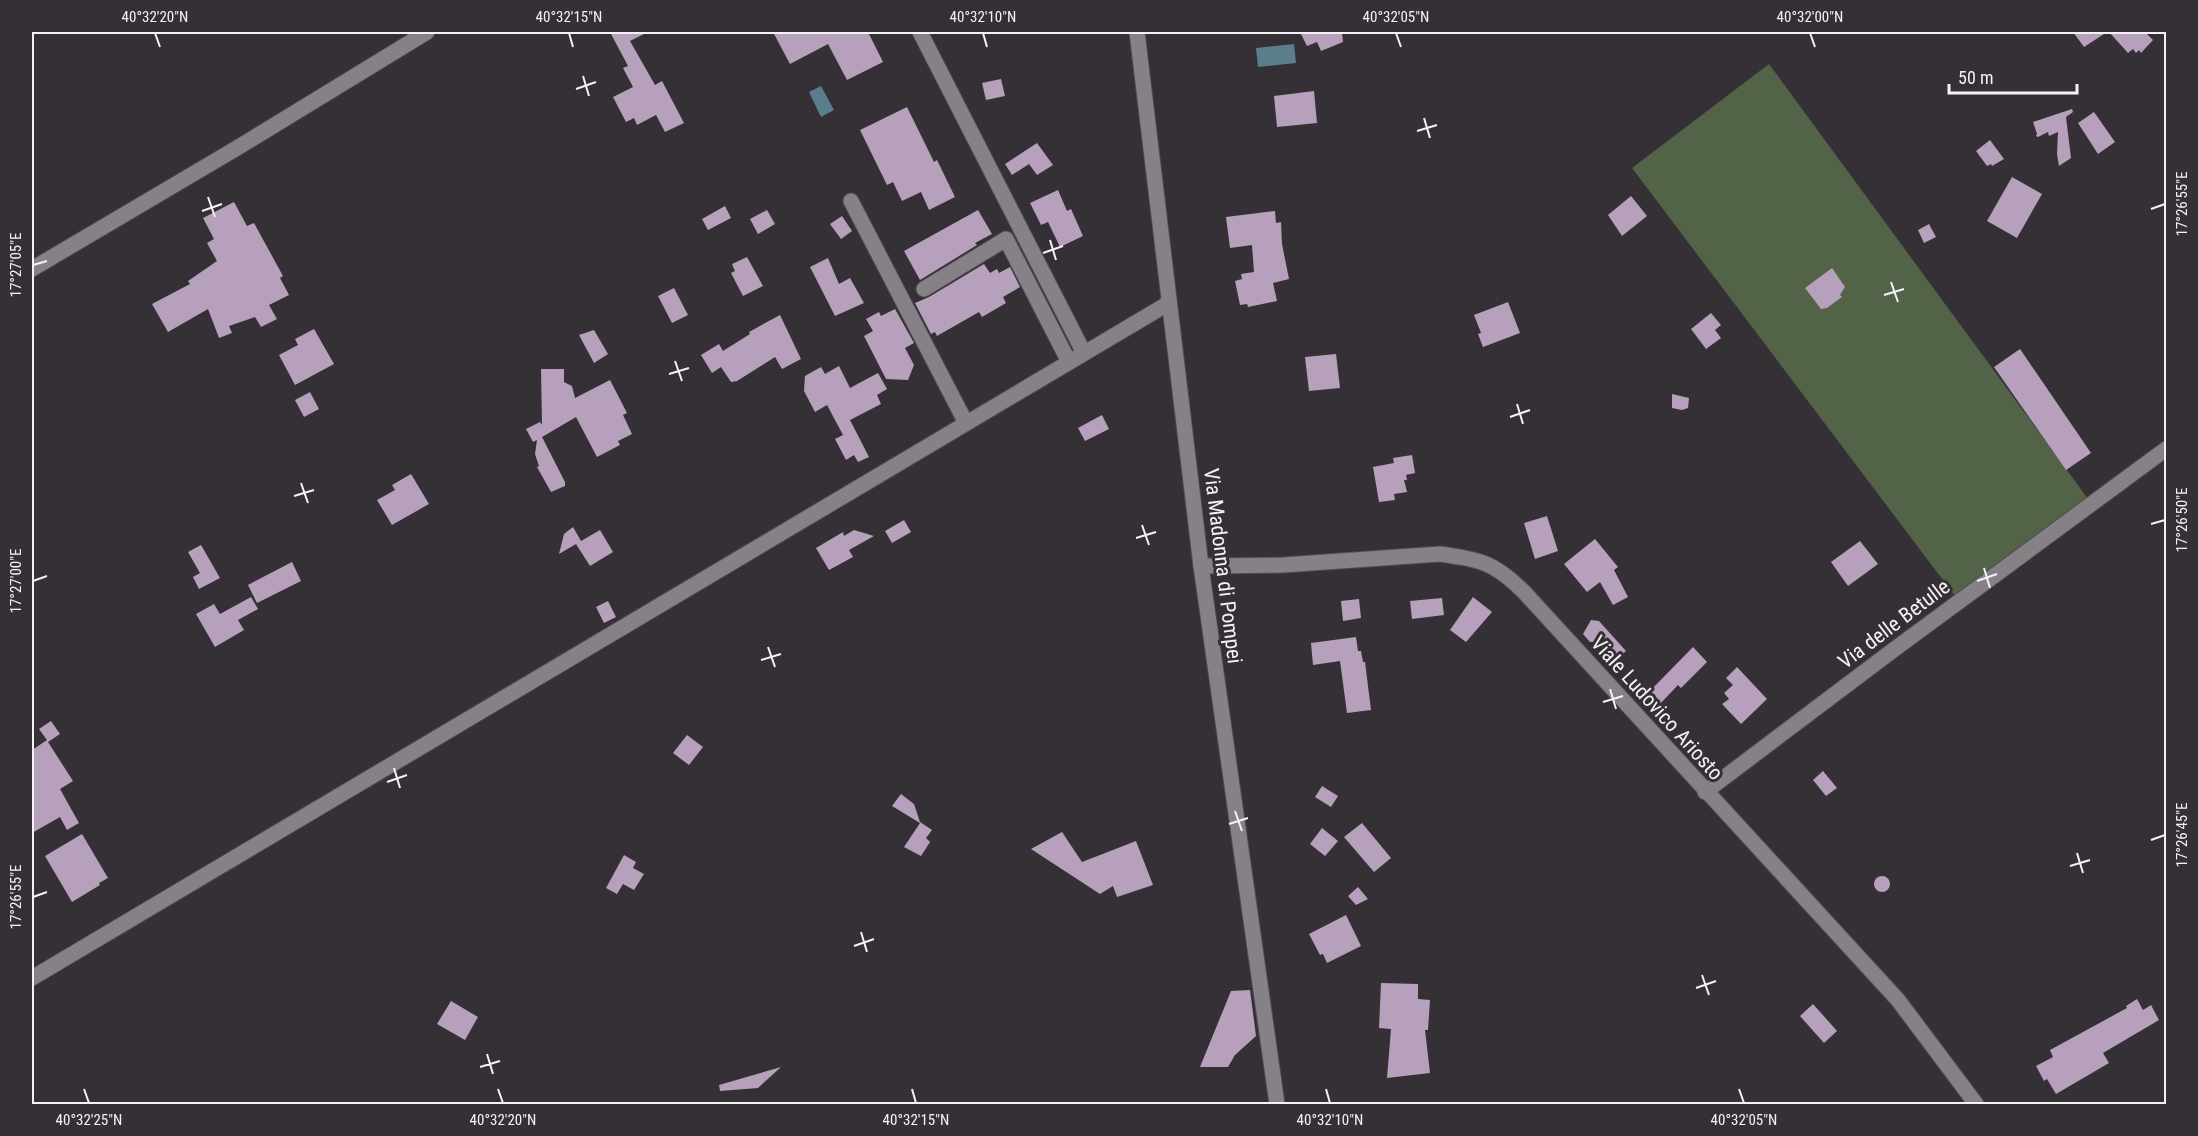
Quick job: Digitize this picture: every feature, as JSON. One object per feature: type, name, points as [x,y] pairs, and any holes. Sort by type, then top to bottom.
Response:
[{"type":"street","points":[[32,268],[237,148],[427,32]]},
{"type":"street","points":[[920,32],[1084,353]]},
{"type":"street","name":"Via Madonna di Pompei","points":[[1137,32],[1201,566],[1277,1104]]},
{"type":"street","points":[[851,201],[966,423]]},
{"type":"street","points":[[924,289],[1006,239],[1069,362]]},
{"type":"street","points":[[32,978],[1169,303]]},
{"type":"street","name":"Via delle Betulle","points":[[1705,792],[2166,449]]},
{"type":"street","name":"Viale Ludovico Ariosto","points":[[1201,566],[1283,565],[1440,554],[1465,557],[1491,565],[1508,576],[1898,1000],[1976,1104]]},
{"type":"green space","points":[[1769,64],[2091,503],[1958,600],[1632,168]]},
{"type":"water","points":[[1294,44],[1296,63],[1258,67],[1256,48]]},
{"type":"water","points":[[821,86],[834,110],[821,117],[809,92]]},
{"type":"building","points":[[610,32],[648,32],[630,41],[655,85],[662,81],[684,123],[665,132],[656,115],[637,125],[634,118],[626,122],[613,97],[633,87],[623,68],[628,66]]},
{"type":"building","points":[[773,32],[868,32],[883,62],[847,80],[828,44],[790,64]]},
{"type":"building","points":[[1300,32],[1342,32],[1343,42],[1321,51],[1317,42],[1307,46]]},
{"type":"building","points":[[2073,32],[2107,32],[2084,47]]},
{"type":"building","points":[[2109,32],[2145,32],[2153,40],[2141,53],[2139,50],[2136,53],[2133,49],[2128,53]]},
{"type":"building","points":[[1001,79],[1005,96],[986,100],[982,83]]},
{"type":"building","points":[[1314,91],[1317,123],[1277,127],[1274,96]]},
{"type":"building","points":[[907,107],[934,162],[937,160],[955,197],[929,210],[921,192],[902,201],[893,182],[887,185],[860,130]]},
{"type":"building","points":[[2072,109],[2073,112],[2066,117],[2071,158],[2059,166],[2058,132],[2049,136],[2048,132],[2038,137],[2033,122]]},
{"type":"building","points":[[2094,112],[2115,142],[2098,154],[2078,123]]},
{"type":"building","points":[[1990,140],[2004,159],[1992,166],[1991,164],[1987,166],[1976,151]]},
{"type":"building","points":[[1037,143],[1053,165],[1037,175],[1029,164],[1012,175],[1005,164]]},
{"type":"building","points":[[2012,177],[2042,194],[2017,238],[1987,221]]},
{"type":"building","points":[[1058,190],[1067,211],[1071,209],[1083,236],[1060,247],[1048,222],[1041,225],[1030,203]]},
{"type":"building","points":[[1631,196],[1647,216],[1622,236],[1608,215]]},
{"type":"building","points":[[234,202],[247,226],[254,223],[283,276],[280,278],[289,295],[269,305],[277,319],[261,327],[255,317],[229,326],[232,333],[219,338],[208,309],[168,332],[152,304],[190,284],[188,281],[217,261],[207,243],[214,239],[203,218]]},
{"type":"building","points":[[725,206],[731,218],[708,230],[702,219]]},
{"type":"building","points":[[767,210],[775,224],[758,234],[750,219]]},
{"type":"building","points":[[978,210],[992,234],[920,280],[904,251]]},
{"type":"building","points":[[1275,211],[1276,223],[1281,222],[1282,244],[1289,279],[1273,283],[1277,301],[1248,307],[1247,304],[1240,305],[1235,281],[1242,279],[1241,274],[1254,272],[1252,245],[1230,248],[1226,217]]},
{"type":"building","points":[[842,216],[852,231],[841,239],[830,224]]},
{"type":"building","points":[[1929,224],[1936,237],[1924,243],[1918,230]]},
{"type":"building","points":[[747,257],[763,286],[743,296],[731,273],[735,271],[732,264]]},
{"type":"building","points":[[828,258],[839,284],[850,278],[864,303],[835,316],[810,267]]},
{"type":"building","points":[[984,264],[990,273],[997,269],[999,273],[1010,267],[1020,287],[1003,297],[1006,303],[982,317],[979,312],[937,336],[935,332],[931,334],[915,303]]},
{"type":"building","points":[[1832,268],[1845,287],[1840,295],[1842,297],[1827,308],[1821,309],[1805,288]]},
{"type":"building","points":[[674,288],[688,315],[672,323],[658,296]]},
{"type":"building","points":[[1508,302],[1520,333],[1483,347],[1478,334],[1481,333],[1474,315]]},
{"type":"building","points":[[895,309],[914,343],[905,348],[914,365],[908,380],[886,379],[864,336],[873,331],[866,319],[879,312],[881,316]]},
{"type":"building","points":[[1711,313],[1721,325],[1715,330],[1721,338],[1706,349],[1691,329]]},
{"type":"building","points":[[780,315],[801,359],[782,369],[775,357],[737,381],[731,382],[721,367],[712,373],[701,355],[719,344],[723,351],[750,334],[749,332]]},
{"type":"building","points":[[314,329],[334,364],[295,385],[279,355],[298,345],[295,339]]},
{"type":"building","points":[[594,330],[608,354],[594,363],[579,335]]},
{"type":"building","points":[[2020,349],[2091,453],[2066,470],[1994,367]]},
{"type":"building","points":[[1336,354],[1340,388],[1309,391],[1305,357]]},
{"type":"building","points":[[839,366],[850,388],[878,373],[887,389],[877,395],[881,404],[850,420],[869,457],[858,462],[854,455],[846,460],[835,439],[843,435],[827,405],[815,412],[804,391],[805,376],[821,367],[825,374]]},
{"type":"building","points":[[541,369],[564,369],[564,382],[572,386],[575,398],[610,380],[627,413],[623,415],[632,434],[618,441],[620,445],[597,457],[576,417],[542,437],[565,482],[565,486],[551,492],[537,467],[539,466],[535,454],[537,440],[533,442],[526,429],[540,422],[542,425]]},
{"type":"building","points":[[310,392],[319,409],[304,417],[295,400]]},
{"type":"building","points":[[1672,394],[1689,398],[1688,408],[1682,410],[1672,408]]},
{"type":"building","points":[[1102,415],[1109,429],[1085,441],[1078,428]]},
{"type":"building","points":[[1412,455],[1415,473],[1406,475],[1407,480],[1404,480],[1407,492],[1394,494],[1395,500],[1379,502],[1373,467],[1394,463],[1393,458]]},
{"type":"building","points":[[411,474],[429,504],[392,525],[377,500],[395,490],[392,485]]},
{"type":"building","points":[[1547,516],[1558,551],[1535,559],[1524,523]]},
{"type":"building","points":[[904,520],[911,532],[892,543],[885,531]]},
{"type":"building","points":[[573,527],[581,541],[600,530],[613,552],[590,566],[576,544],[559,554],[564,534]]},
{"type":"building","points":[[854,530],[874,536],[849,550],[853,557],[829,570],[816,548],[843,532],[844,536]]},
{"type":"building","points":[[1595,539],[1618,567],[1614,570],[1628,597],[1613,605],[1600,582],[1587,592],[1564,564]]},
{"type":"building","points":[[1860,541],[1878,564],[1848,586],[1831,562]]},
{"type":"building","points":[[201,545],[220,578],[199,589],[193,577],[200,573],[188,552]]},
{"type":"building","points":[[292,562],[301,581],[257,603],[248,585]]},
{"type":"building","points":[[251,597],[258,609],[238,620],[244,630],[215,647],[196,614],[214,604],[220,614]]},
{"type":"building","points":[[1473,597],[1492,612],[1466,642],[1450,630]]},
{"type":"building","points":[[1442,598],[1444,615],[1412,619],[1410,601]]},
{"type":"building","points":[[1359,599],[1361,618],[1343,621],[1341,601]]},
{"type":"building","points":[[608,601],[616,617],[604,623],[596,607]]},
{"type":"building","points":[[1591,620],[1599,621],[1626,651],[1613,662],[1596,642],[1590,642],[1583,634]]},
{"type":"building","points":[[1356,637],[1358,651],[1361,651],[1363,662],[1365,662],[1371,710],[1347,713],[1340,661],[1313,665],[1311,643]]},
{"type":"building","points":[[1693,647],[1707,662],[1681,688],[1678,685],[1659,705],[1647,694]]},
{"type":"building","points":[[1737,667],[1767,699],[1741,724],[1722,704],[1729,699],[1724,693],[1733,685],[1726,678]]},
{"type":"building","points":[[51,721],[60,734],[48,742],[73,781],[60,789],[79,823],[67,830],[60,817],[32,833],[32,750],[47,740],[39,729]]},
{"type":"building","points":[[687,735],[703,747],[689,765],[673,753]]},
{"type":"building","points":[[1823,771],[1837,788],[1826,796],[1813,780]]},
{"type":"building","points":[[1322,786],[1338,796],[1331,807],[1315,797]]},
{"type":"building","points":[[901,794],[914,804],[920,822],[932,830],[926,838],[930,842],[921,856],[904,847],[920,823],[892,806]]},
{"type":"building","points":[[1362,823],[1391,858],[1374,872],[1344,837]]},
{"type":"building","points":[[1322,828],[1338,841],[1325,856],[1310,844]]},
{"type":"building","points":[[1062,832],[1082,862],[1136,841],[1153,885],[1117,897],[1113,886],[1100,894],[1031,849]]},
{"type":"building","points":[[82,834],[108,878],[72,902],[45,856]]},
{"type":"building","points":[[624,855],[636,862],[633,868],[644,874],[634,890],[623,884],[617,894],[606,888]]},
{"type":"building","points":[[1882,876],[1888,878],[1890,884],[1888,890],[1882,892],[1876,890],[1874,884],[1876,878]]},
{"type":"building","points":[[1358,887],[1368,899],[1356,905],[1348,896]]},
{"type":"building","points":[[1346,915],[1361,946],[1327,963],[1309,934]]},
{"type":"building","points":[[1381,983],[1418,984],[1418,999],[1430,1000],[1428,1030],[1425,1030],[1430,1073],[1387,1078],[1391,1029],[1379,1028]]},
{"type":"building","points":[[1250,990],[1256,1036],[1235,1055],[1228,1067],[1200,1067],[1231,991]]},
{"type":"building","points":[[2137,999],[2143,1010],[2151,1005],[2159,1020],[2103,1053],[2109,1063],[2056,1094],[2047,1079],[2044,1081],[2036,1066],[2053,1057],[2050,1050],[2127,1008],[2126,1006]]},
{"type":"building","points":[[451,1001],[478,1017],[465,1040],[437,1024]]},
{"type":"building","points":[[1813,1004],[1837,1031],[1824,1043],[1800,1016]]},
{"type":"building","points":[[781,1067],[758,1088],[720,1091],[719,1085]]}]
